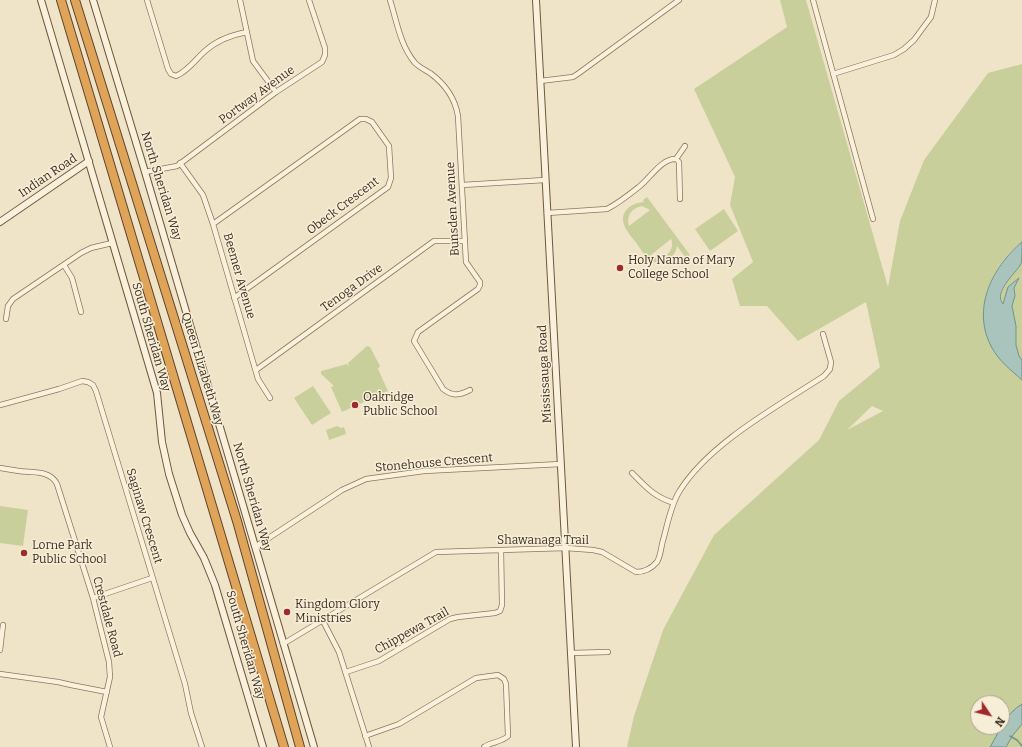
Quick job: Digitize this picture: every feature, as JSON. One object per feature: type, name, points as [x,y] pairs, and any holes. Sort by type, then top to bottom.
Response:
[{"type":"highway","points":[[61,0],[284,747]]},
{"type":"highway","name":"Queen Elizabeth Way","points":[[75,0],[237,521],[300,747]]},
{"type":"street","name":"South Sheridan Way","points":[[41,0],[157,393],[162,442],[169,474],[182,515],[204,558],[215,585],[263,747]]},
{"type":"street","name":"North Sheridan Way","points":[[93,0],[314,747]]},
{"type":"street","points":[[147,0],[168,69],[171,74],[176,76],[188,68],[214,43],[232,35],[247,32]]},
{"type":"street","points":[[240,0],[253,61],[276,92]]},
{"type":"street","name":"Portway Avenue","points":[[145,172],[177,166],[276,92],[322,62],[324,59],[325,48],[309,0]]},
{"type":"street","name":"Bunsden Avenue","points":[[390,0],[404,48],[416,64],[442,83],[456,104],[458,116],[466,262],[480,282],[478,289],[418,332],[414,341],[443,389],[448,393],[458,396],[470,390]]},
{"type":"street","name":"Mississauga Road","points":[[536,0],[576,747]]},
{"type":"street","points":[[540,81],[572,77],[579,73],[679,0]]},
{"type":"street","points":[[813,0],[873,219]]},
{"type":"street","points":[[833,74],[894,54],[904,49],[914,40],[931,17],[936,0]]},
{"type":"street","name":"Obeck Crescent","points":[[213,224],[360,119],[366,119],[372,122],[388,146],[390,178],[388,187],[234,298]]},
{"type":"street","points":[[676,159],[685,146]]},
{"type":"street","points":[[547,213],[607,209],[640,186],[648,179],[653,171],[672,158],[676,159]]},
{"type":"street","points":[[676,159],[679,162],[680,167],[680,199]]},
{"type":"street","name":"Indian Road","points":[[0,222],[89,161]]},
{"type":"street","name":"Beemer Avenue","points":[[180,163],[203,195],[213,224],[258,379],[270,398]]},
{"type":"street","points":[[462,185],[545,180]]},
{"type":"street","name":"Tenoga Drive","points":[[256,370],[434,241],[465,241]]},
{"type":"street","points":[[6,319],[8,306],[13,299],[81,253],[91,248],[112,243]]},
{"type":"street","points":[[64,265],[72,278],[81,312]]},
{"type":"street","name":"Shawanaga Trail","points":[[283,644],[436,552],[566,548],[602,552],[636,572],[648,570],[657,562],[674,503],[679,492],[694,472],[730,439],[747,426],[824,376],[830,369],[831,362],[823,334]]},
{"type":"street","name":"Saginaw Crescent","points":[[0,405],[59,389],[82,381],[93,385],[96,390],[202,747]]},
{"type":"street","name":"Stonehouse Crescent","points":[[255,547],[342,490],[366,479],[424,471],[561,464]]},
{"type":"street","name":"Crestdale Road","points":[[0,468],[41,472],[55,480],[93,598],[109,662],[110,677],[101,717],[110,747]]},
{"type":"street","points":[[632,473],[656,496],[662,500],[674,503]]},
{"type":"street","name":"Chippewa Trail","points":[[346,672],[379,661],[450,619],[500,611],[502,605],[501,550]]},
{"type":"street","points":[[93,598],[152,578]]},
{"type":"street","points":[[323,621],[336,644],[369,747]]},
{"type":"street","points":[[0,650],[3,625]]},
{"type":"street","points":[[571,653],[608,652]]},
{"type":"street","points":[[0,674],[58,682],[107,692]]},
{"type":"street","points":[[365,736],[399,724],[476,678],[498,675],[504,679],[506,684],[508,736],[484,747]]},
{"type":"green space","points":[[780,0],[806,0],[888,287],[900,221],[924,160],[988,73],[1022,64],[1022,242],[1002,262],[989,286],[984,304],[984,322],[1015,296],[1014,288],[1018,279],[1012,284],[1003,304],[1001,294],[1003,288],[1006,282],[1022,263],[1022,747],[627,747],[634,716],[663,630],[714,535],[819,440],[839,401],[880,367],[866,302],[798,341],[767,306],[740,306],[732,279],[753,262],[730,205],[735,177],[694,89],[787,27]],"holes":[[[872,406],[883,411],[847,430]]]},
{"type":"green space","points":[[647,197],[690,255],[686,258],[677,246],[675,253],[669,259],[658,263],[649,259],[644,254],[626,229],[623,218],[626,210],[634,204],[644,202],[643,200]],"holes":[[[642,206],[650,210],[629,226],[629,215],[635,208]],[[671,239],[672,248],[670,252],[659,257],[651,255]]]},
{"type":"green space","points":[[724,209],[738,231],[710,251],[695,229]]},
{"type":"green space","points":[[367,346],[370,347],[380,366],[378,369],[388,391],[342,412],[331,387],[334,386],[321,374],[321,371],[347,364],[349,367],[348,363]]},
{"type":"green space","points":[[313,386],[331,413],[312,425],[294,398]]},
{"type":"green space","points":[[337,426],[341,428],[344,427],[346,434],[329,440],[326,430]]},
{"type":"green space","points":[[0,506],[28,510],[23,546],[0,543]]},
{"type":"water","points":[[1022,242],[1021,264],[1006,283],[1001,294],[1001,299],[1003,304],[1008,287],[1019,278],[1014,288],[1015,296],[1012,306],[1016,326],[1016,345],[1019,356],[1022,360],[1022,380],[995,353],[986,334],[983,319],[984,305],[993,277],[1001,264]]},
{"type":"water","points":[[1022,704],[1022,724],[1006,747],[990,747],[996,735],[1010,735],[1010,714]]},
{"type":"waterway","points":[[1010,736],[1017,740],[1022,746]]},
{"type":"place","name":"Holy Name of Mary College School","points":[[620,268]]},
{"type":"place","name":"Oakridge Public School","points":[[355,405]]},
{"type":"place","name":"Lorne Park Public School","points":[[24,553]]},
{"type":"place","name":"Kingdom Glory Ministries","points":[[287,612]]}]
